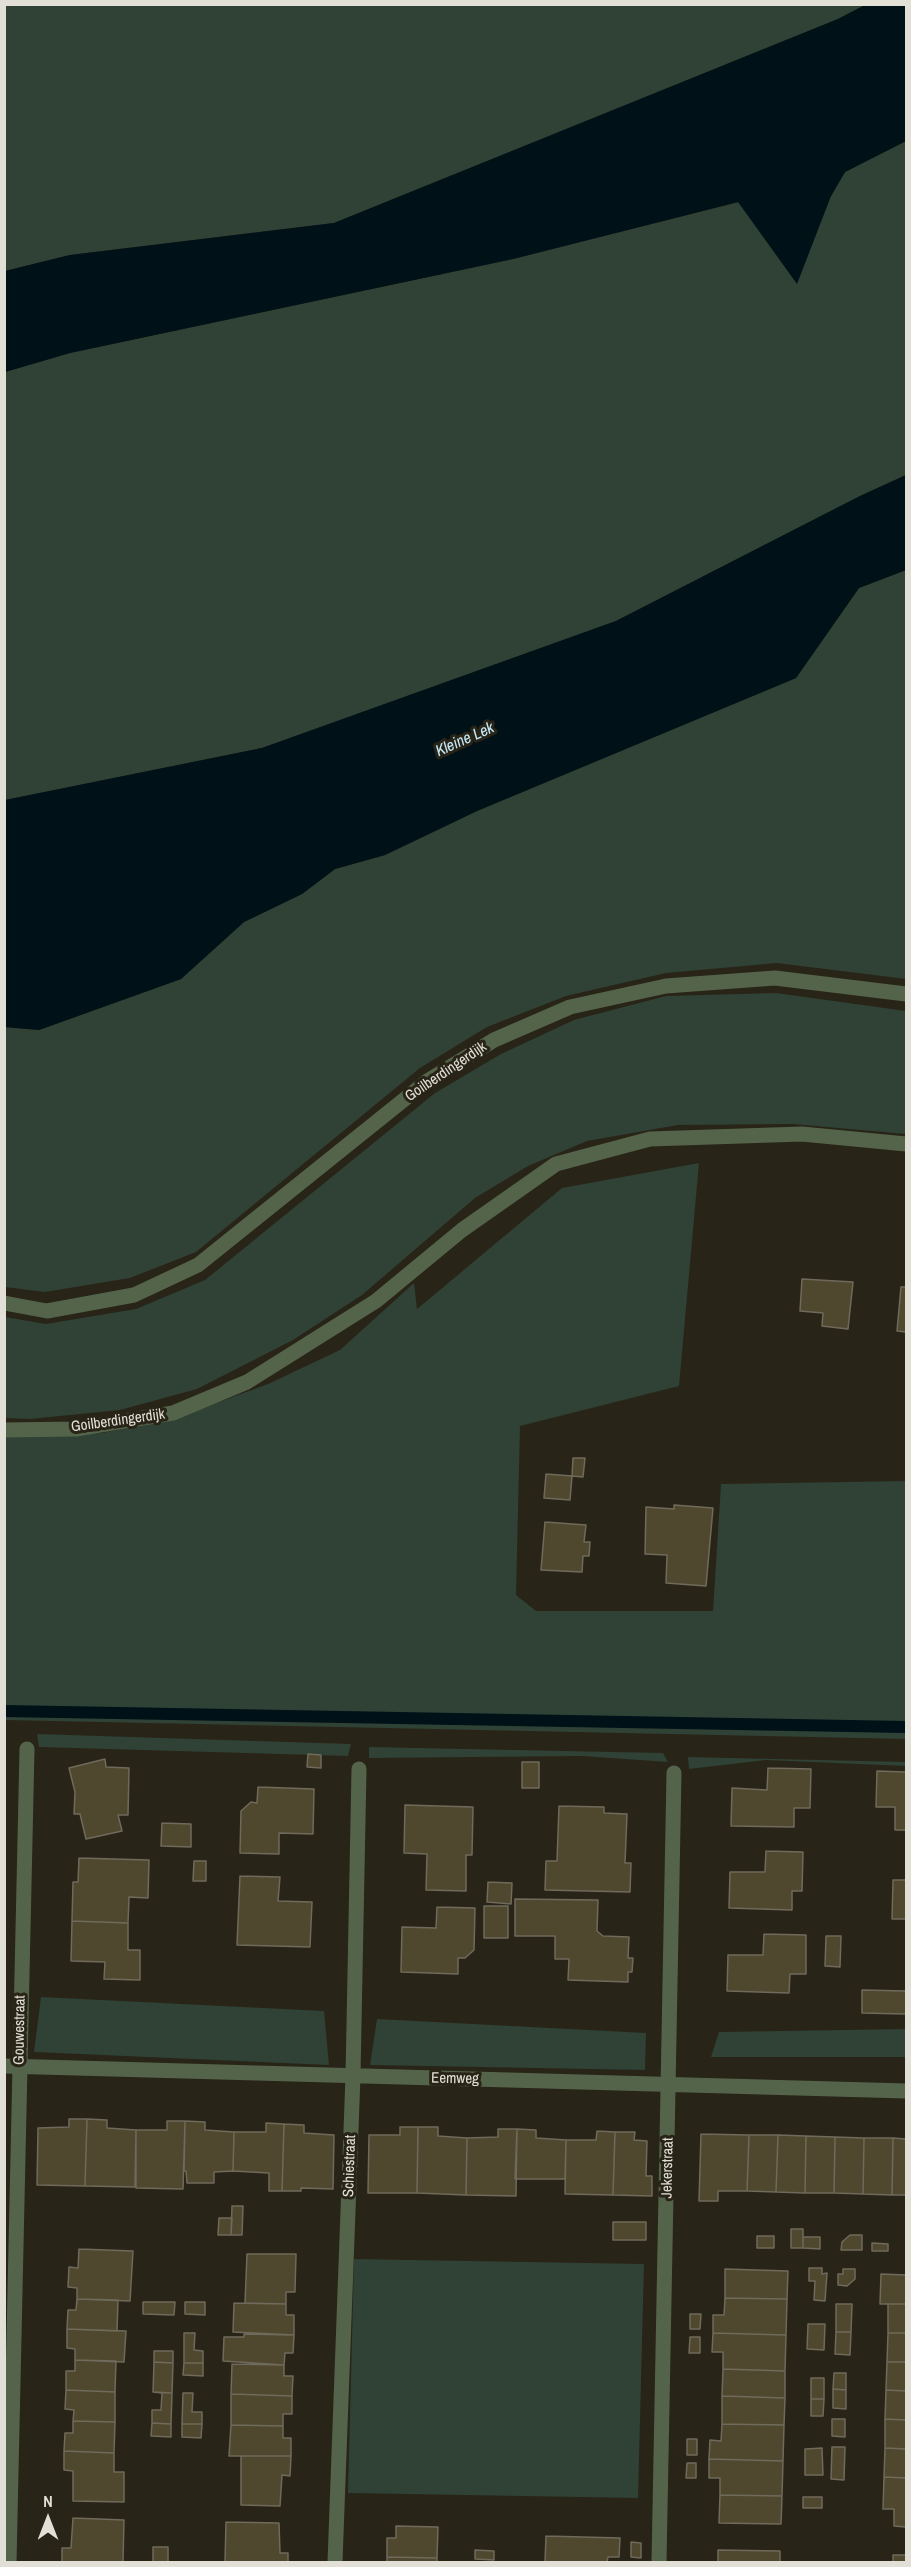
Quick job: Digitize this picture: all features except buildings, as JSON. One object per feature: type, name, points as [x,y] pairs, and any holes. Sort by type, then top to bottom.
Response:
[{"type":"street","name":"Goilberdingerdijk","points":[[4,1303],[47,1311],[134,1295],[198,1265],[426,1082],[494,1040],[570,1007],[666,986],[775,978],[906,994]]},
{"type":"street","name":"Goilberdingerdijk","points":[[4,1430],[76,1429],[173,1413],[247,1382],[376,1301],[462,1230],[556,1164],[650,1139],[802,1134],[906,1144]]},
{"type":"street","name":"Gouwestraat","points":[[9,2562],[7,2512],[12,2066],[27,1749]]},
{"type":"street","name":"Schiestraat","points":[[335,2562],[353,2076],[359,1769]]},
{"type":"street","name":"Jekerstraat","points":[[658,2562],[670,2084],[674,1773]]},
{"type":"street","name":"Eemweg","points":[[12,2066],[906,2091]]},
{"type":"green space","points":[[5,5],[865,5],[838,19],[334,223],[70,255],[5,271]]},
{"type":"green space","points":[[906,141],[906,475],[860,496],[616,621],[262,748],[5,800],[5,372],[70,353],[513,259],[739,202],[831,196],[845,172]]},
{"type":"green space","points":[[906,570],[906,979],[777,963],[666,973],[566,996],[487,1027],[420,1068],[196,1252],[130,1278],[45,1292],[5,1287],[4,1027],[39,1030],[181,979],[244,922],[302,894],[335,869],[385,855],[477,811],[796,678],[859,588]]},
{"type":"green space","points":[[776,993],[906,1011],[906,1134],[793,1124],[678,1125],[587,1141],[528,1166],[475,1198],[362,1295],[293,1340],[197,1389],[120,1410],[30,1419],[5,1418],[5,1317],[46,1324],[136,1309],[205,1280],[435,1093],[501,1054],[574,1020],[666,996]]},
{"type":"green space","points":[[699,1163],[679,1386],[520,1426],[516,1595],[536,1611],[713,1611],[721,1484],[906,1481],[906,1739],[5,1720],[5,1436],[102,1433],[173,1419],[268,1384],[340,1350],[414,1283],[417,1309],[562,1188]]},
{"type":"green space","points":[[37,1734],[351,1744],[348,1756],[39,1747]]},
{"type":"green space","points":[[369,1747],[663,1753],[668,1762],[582,1756],[369,1758]]},
{"type":"green space","points":[[688,1757],[906,1762],[906,1766],[766,1760],[689,1769]]},
{"type":"green space","points":[[41,1997],[324,2011],[329,2065],[34,2052]]},
{"type":"green space","points":[[377,2019],[646,2033],[645,2070],[370,2065]]},
{"type":"green space","points":[[906,2029],[906,2057],[711,2057],[719,2032]]},
{"type":"green space","points":[[354,2259],[644,2264],[638,2498],[348,2493]]},
{"type":"water","points":[[865,5],[906,5],[906,141],[845,172],[831,196],[797,284],[738,202],[513,259],[70,353],[5,372],[5,271],[70,255],[334,223],[838,19]]},
{"type":"water","name":"Kleine Lek","points":[[906,475],[906,570],[859,588],[796,678],[477,811],[385,855],[335,869],[302,894],[244,922],[181,979],[39,1030],[5,1027],[5,800],[262,748],[616,621],[860,496]]},
{"type":"waterway","points":[[4,1711],[906,1727]]}]
